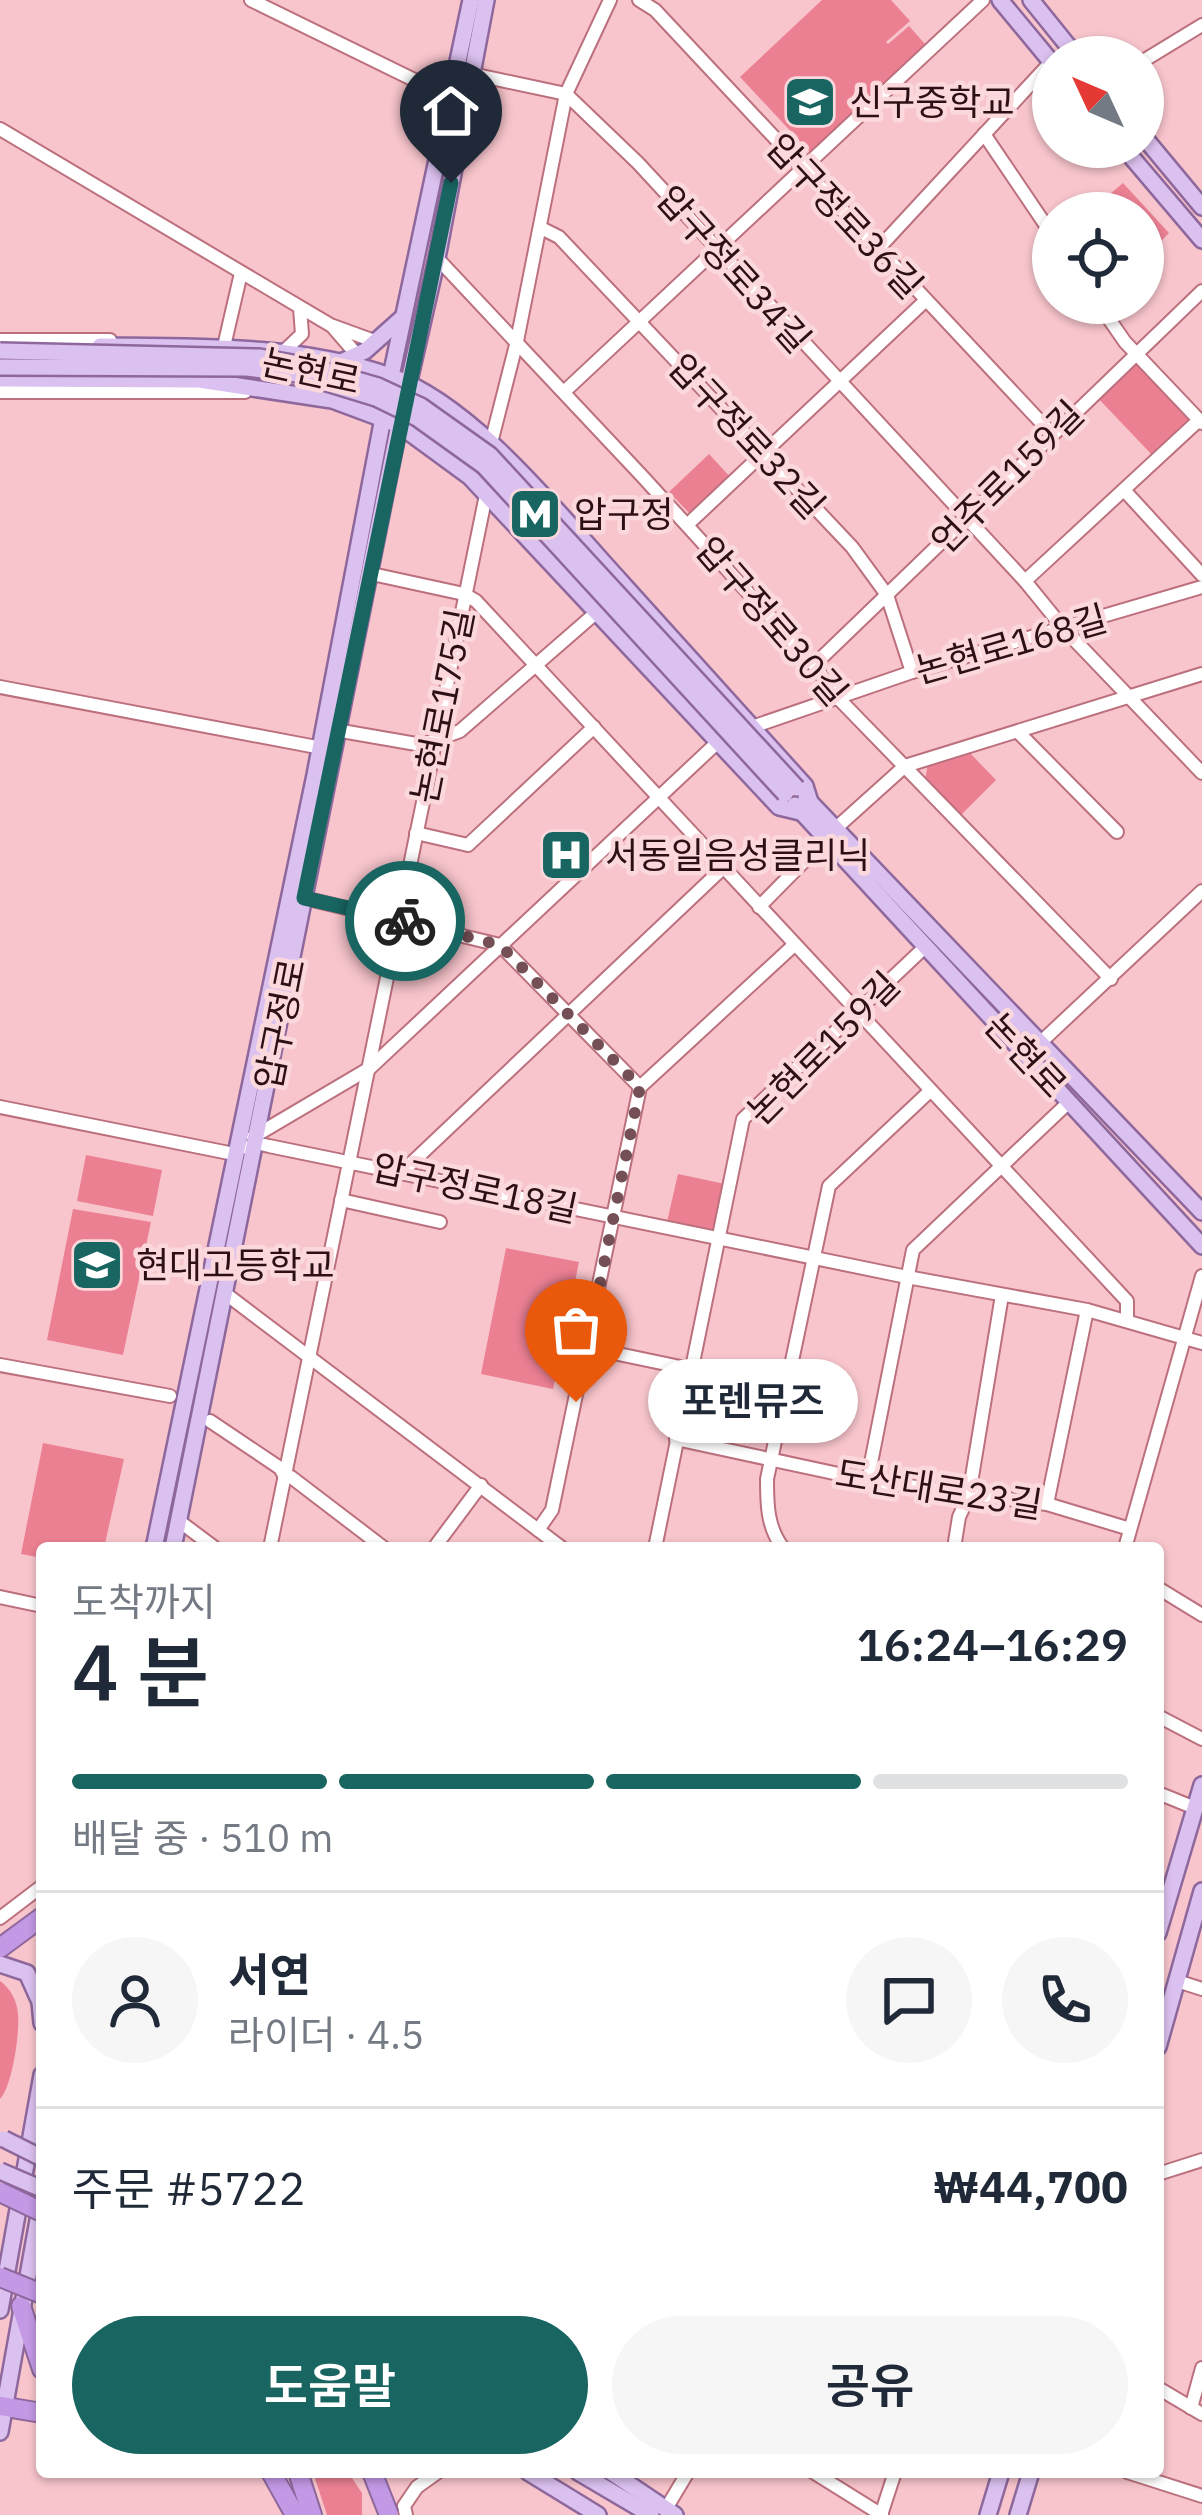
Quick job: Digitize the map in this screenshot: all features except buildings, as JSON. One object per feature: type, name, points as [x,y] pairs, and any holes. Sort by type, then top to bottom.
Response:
[{"type":"highway","points":[[0,1948],[36,1922]]},
{"type":"highway","points":[[0,2192],[36,2209]]},
{"type":"highway","points":[[0,2277],[36,2292]]},
{"type":"highway","points":[[21,2306],[36,2351]]},
{"type":"highway","points":[[3,2407],[36,2412]]},
{"type":"highway","points":[[274,2478],[296,2515]]},
{"type":"highway","points":[[300,2478],[312,2515]]},
{"type":"highway","points":[[373,2478],[375,2515]]},
{"type":"highway","points":[[375,2478],[389,2515]]},
{"type":"main road","name":"압구정로","points":[[331,729],[372,574],[391,422],[391,376],[471,0]]},
{"type":"main road","name":"압구정로","points":[[155,1542],[178,1399],[327,749],[391,422],[408,384],[437,259],[486,0]]},
{"type":"main road","points":[[1000,0],[1032,39]]},
{"type":"main road","points":[[1031,0],[1060,36]]},
{"type":"main road","points":[[1164,161],[1202,207]]},
{"type":"main road","points":[[1141,168],[1202,241]]},
{"type":"main road","points":[[338,363],[377,342],[404,316]]},
{"type":"main road","name":"논현로","points":[[0,347],[230,345],[338,363],[408,384],[494,446],[519,472],[805,786],[805,807]]},
{"type":"main road","name":"논현로","points":[[0,347],[259,357],[309,365],[378,386],[421,406],[490,455],[805,807],[1041,1042],[1202,1212]]},
{"type":"main road","name":"논현로","points":[[0,368],[73,365],[280,372],[376,398],[417,418],[484,466],[791,791]]},
{"type":"main road","name":"논현로","points":[[0,379],[199,380],[332,400],[391,422],[470,477],[779,806],[805,807]]},
{"type":"main road","points":[[470,477],[492,468],[494,446]]},
{"type":"main road","points":[[490,498],[492,482],[503,472],[519,472]]},
{"type":"main road","name":"압구정로","points":[[174,1542],[206,1417],[304,898],[327,749]]},
{"type":"main road","name":"논현로","points":[[831,834],[926,946],[1202,1246]]},
{"type":"main road","points":[[178,1399],[206,1417]]},
{"type":"main road","points":[[1164,1913],[1202,1785]]},
{"type":"main road","points":[[1164,2026],[1202,1891]]},
{"type":"main road","points":[[0,1964],[27,1973],[36,1993]]},
{"type":"main road","points":[[0,2310],[36,2108]]},
{"type":"main road","points":[[2,2138],[36,2142]]},
{"type":"main road","points":[[2,2138],[36,2155]]},
{"type":"main road","points":[[0,2171],[36,2191]]},
{"type":"main road","points":[[0,2432],[36,2226]]},
{"type":"main road","points":[[535,2478],[574,2509],[598,2515]]},
{"type":"main road","points":[[588,2478],[651,2515]]},
{"type":"main road","points":[[620,2478],[671,2511]]},
{"type":"main road","points":[[988,2515],[999,2478]]},
{"type":"main road","points":[[1018,2515],[1029,2478]]},
{"type":"street","points":[[250,0],[451,98]]},
{"type":"street","points":[[494,446],[566,94],[610,0]]},
{"type":"street","name":"압구정로36길","points":[[638,0],[660,5],[801,170],[1051,434]]},
{"type":"street","points":[[565,391],[983,0]]},
{"type":"street","points":[[1164,48],[1202,25]]},
{"type":"street","points":[[472,74],[566,94]]},
{"type":"street","points":[[877,250],[1032,84]]},
{"type":"street","name":"압구정로34길","points":[[566,94],[638,163],[1202,773]]},
{"type":"street","points":[[0,129],[300,308],[377,342]]},
{"type":"street","points":[[984,134],[1032,205]]},
{"type":"street","name":"압구정로32길","points":[[541,228],[559,237],[852,548],[887,596],[912,672]]},
{"type":"street","name":"압구정로30길","points":[[437,259],[565,391],[814,665],[839,699],[1112,979]]},
{"type":"street","points":[[230,345],[241,273]]},
{"type":"street","name":"언주로159길","points":[[814,665],[1202,291]]},
{"type":"street","points":[[687,525],[925,301]]},
{"type":"street","points":[[281,355],[302,334],[300,308]]},
{"type":"street","points":[[1025,581],[1200,422],[1114,324]]},
{"type":"street","points":[[332,326],[357,355]]},
{"type":"street","points":[[0,392],[267,391]]},
{"type":"street","points":[[1124,490],[1202,575]]},
{"type":"street","name":"논현로175길","points":[[271,1542],[464,594],[490,498]]},
{"type":"street","points":[[372,574],[464,594],[476,601],[1127,1301],[1127,1321]]},
{"type":"street","name":"논현로168길","points":[[752,728],[912,672],[1202,587]]},
{"type":"street","points":[[331,729],[422,745],[436,742],[460,731],[598,611]]},
{"type":"street","points":[[759,907],[905,766],[1202,674]]},
{"type":"street","points":[[0,687],[327,749]]},
{"type":"street","points":[[416,833],[468,844],[593,727]]},
{"type":"street","points":[[1018,732],[1117,832]]},
{"type":"street","points":[[0,1107],[234,1154],[370,1068],[720,740]]},
{"type":"street","points":[[402,1172],[723,868]]},
{"type":"street","points":[[1041,1042],[1202,891]]},
{"type":"street","points":[[304,898],[500,945],[640,1087]]},
{"type":"street","points":[[538,1530],[552,1510],[640,1087],[793,946]]},
{"type":"street","name":"논현로159길","points":[[656,1542],[743,1118],[926,946]]},
{"type":"street","points":[[779,1542],[766,1509],[772,1459],[829,1186],[930,1091]]},
{"type":"street","points":[[871,1481],[913,1250],[1069,1102]]},
{"type":"street","name":"압구정로18길","points":[[258,1137],[349,1162],[1088,1310],[1202,1343]]},
{"type":"street","points":[[341,1200],[440,1222]]},
{"type":"street","points":[[1127,1542],[1202,1276]]},
{"type":"street","points":[[226,1294],[554,1542]]},
{"type":"street","points":[[955,1542],[969,1495],[1002,1295]]},
{"type":"street","points":[[1047,1504],[1088,1310]]},
{"type":"street","points":[[585,1347],[690,1370]]},
{"type":"street","points":[[0,1365],[178,1399]]},
{"type":"street","points":[[206,1417],[376,1542]]},
{"type":"street","name":"도산대로23길","points":[[676,1439],[871,1481],[1047,1504],[1130,1528]]},
{"type":"street","points":[[439,1542],[482,1486]]},
{"type":"street","points":[[179,1521],[206,1542]]},
{"type":"street","points":[[1164,1592],[1202,1615]]},
{"type":"street","points":[[0,1598],[36,1605]]},
{"type":"street","points":[[1164,1719],[1202,1738]]},
{"type":"street","points":[[1164,1795],[1195,1808]]},
{"type":"street","points":[[0,1918],[36,1891]]},
{"type":"street","points":[[1177,1981],[1202,1989]]},
{"type":"street","points":[[1164,2172],[1202,2160]]},
{"type":"street","points":[[1164,2392],[1196,2411],[1202,2368]]},
{"type":"street","points":[[406,2515],[404,2506],[430,2478]]},
{"type":"street","points":[[671,2511],[685,2478]]},
{"type":"street","points":[[823,2478],[882,2515],[893,2478]]},
{"type":"street","points":[[1145,2478],[1202,2497]]},
{"type":"shaded area","name":"신구중학교","points":[[822,0],[891,0],[910,21],[886,42],[909,26],[925,44],[811,153],[740,77]]},
{"type":"shaded area","points":[[1134,362],[1190,419],[1153,456],[1097,397]]},
{"type":"shaded area","points":[[709,454],[732,479],[692,516],[669,492]]},
{"type":"shaded area","points":[[968,751],[996,780],[960,816],[925,781],[928,763]]},
{"type":"shaded area","points":[[86,1155],[162,1170],[153,1216],[77,1201]]},
{"type":"shaded area","points":[[678,1174],[725,1184],[713,1236],[666,1226]]},
{"type":"shaded area","points":[[73,1209],[151,1222],[123,1355],[47,1340]]},
{"type":"shaded area","points":[[506,1248],[579,1262],[553,1389],[481,1374]]},
{"type":"shaded area","points":[[43,1443],[124,1459],[105,1542],[36,1542],[36,1557],[21,1554]]},
{"type":"shaded area","points":[[0,1981],[15,1999],[18,2023],[11,2072],[0,2099]]},
{"type":"shaded area","points":[[315,2478],[352,2478],[362,2493],[362,2515],[327,2515]]},
{"type":"way so far","points":[[405,921],[500,945],[640,1087],[610,1216],[576,1402]]},
{"type":"place","name":"신구중학교","points":[[810,102]]},
{"type":"place","name":"압구정","points":[[535,514]]},
{"type":"place","name":"서동일음성클리닉","points":[[566,855]]},
{"type":"place","name":"현대고등학교","points":[[97,1265]]},
{"type":"place","name":"포렌뮤즈","points":[[576,1402]]},
{"type":"route","points":[[405,921],[304,898],[451,183]]}]
